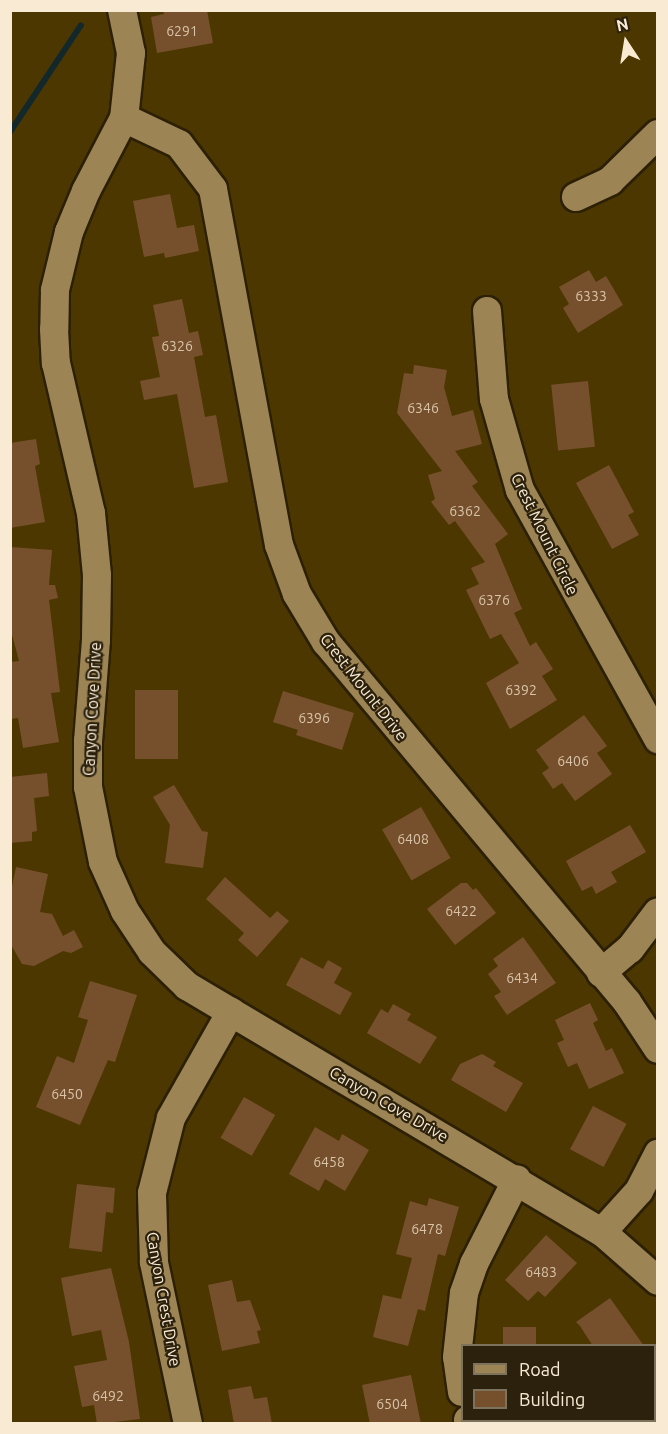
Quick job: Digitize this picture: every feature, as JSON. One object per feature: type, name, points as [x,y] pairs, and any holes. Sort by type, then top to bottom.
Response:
[{"type":"street","name":"Canyon Cove Drive","points":[[122,10],[131,52],[124,118],[77,211],[55,290],[56,363],[82,465],[97,575],[88,787],[103,862],[125,911],[152,952],[188,986],[517,1179],[602,1232],[657,1281]]},
{"type":"street","name":"Crest Mount Drive","points":[[124,118],[179,144],[213,189],[279,545],[297,594],[326,642],[601,973],[646,1029],[657,1049]]},
{"type":"street","points":[[576,197],[610,181],[657,134]]},
{"type":"street","name":"Crest Mount Circle","points":[[488,311],[494,399],[520,490],[657,739]]},
{"type":"street","points":[[601,973],[630,950],[657,912]]},
{"type":"street","name":"Canyon Crest Drive","points":[[188,1424],[154,1262],[152,1192],[171,1118],[231,1012]]},
{"type":"street","points":[[602,1232],[639,1191],[657,1154]]},
{"type":"street","points":[[461,1385],[457,1357],[464,1293],[474,1264],[517,1179]]},
{"type":"building","points":[[163,10],[207,10],[213,43],[157,53],[151,17],[164,14]]},
{"type":"building","points":[[170,194],[177,228],[194,225],[199,251],[165,258],[164,253],[144,257],[133,201]]},
{"type":"building","points":[[589,270],[596,282],[606,276],[623,305],[578,333],[563,308],[569,304],[559,287]]},
{"type":"building","points":[[182,299],[189,333],[198,331],[203,355],[194,357],[205,417],[216,415],[228,482],[194,488],[177,394],[144,400],[140,381],[160,377],[152,337],[159,336],[153,305]]},
{"type":"building","points":[[414,365],[447,370],[444,387],[452,416],[473,410],[482,444],[455,451],[478,482],[472,486],[508,534],[495,544],[522,609],[514,613],[530,646],[536,642],[553,669],[542,676],[557,700],[510,729],[486,683],[519,663],[501,634],[490,639],[466,590],[479,584],[471,568],[485,562],[455,521],[449,525],[431,502],[435,499],[428,475],[442,471],[397,413],[404,373],[413,374]]},
{"type":"building","points":[[588,381],[595,447],[558,451],[551,385]]},
{"type":"building","points":[[36,439],[40,464],[35,466],[45,522],[10,528],[10,443]]},
{"type":"building","points":[[609,465],[634,512],[628,515],[639,535],[612,549],[576,483]]},
{"type":"building","points":[[10,547],[52,550],[49,585],[55,585],[58,598],[49,600],[60,692],[51,693],[59,742],[23,748],[18,718],[10,719],[10,662],[19,661],[10,627]]},
{"type":"building","points":[[135,690],[178,690],[178,759],[135,759]]},
{"type":"building","points":[[283,691],[354,713],[342,750],[296,735],[298,730],[273,722]]},
{"type":"building","points":[[584,715],[607,746],[597,753],[612,774],[575,801],[562,783],[553,789],[542,773],[549,768],[536,750]]},
{"type":"building","points":[[47,773],[49,796],[34,798],[37,831],[32,832],[32,841],[10,843],[10,777]]},
{"type":"building","points":[[174,785],[202,831],[208,832],[203,868],[165,863],[170,825],[153,797]]},
{"type":"building","points":[[421,807],[450,858],[412,881],[382,830]]},
{"type":"building","points":[[630,825],[646,852],[611,872],[617,882],[596,894],[592,886],[582,891],[566,861]]},
{"type":"building","points":[[16,867],[48,874],[40,912],[52,914],[63,936],[74,930],[83,947],[71,953],[63,951],[34,966],[22,964],[10,943],[10,896]]},
{"type":"building","points":[[225,877],[270,918],[277,911],[289,921],[257,957],[238,940],[244,933],[206,899]]},
{"type":"building","points":[[461,883],[467,883],[473,890],[476,888],[496,913],[455,945],[427,909]]},
{"type":"building","points":[[523,937],[556,983],[507,1015],[494,996],[501,992],[488,974],[498,966],[493,959]]},
{"type":"building","points":[[301,957],[323,969],[328,960],[342,968],[334,983],[352,993],[340,1015],[286,985]]},
{"type":"building","points":[[90,981],[137,995],[115,1062],[108,1060],[80,1125],[36,1107],[57,1056],[74,1063],[88,1020],[78,1017]]},
{"type":"building","points":[[590,1003],[598,1020],[593,1023],[606,1051],[612,1048],[624,1073],[589,1089],[577,1063],[568,1067],[557,1043],[564,1040],[555,1020]]},
{"type":"building","points":[[393,1004],[411,1014],[407,1020],[437,1037],[420,1064],[367,1033],[381,1009],[388,1013]]},
{"type":"building","points":[[482,1054],[496,1062],[493,1066],[523,1083],[506,1112],[451,1080],[460,1064]]},
{"type":"building","points":[[244,1097],[275,1115],[252,1156],[220,1138]]},
{"type":"building","points":[[593,1106],[627,1124],[604,1167],[570,1149]]},
{"type":"building","points":[[315,1127],[339,1141],[342,1134],[369,1150],[345,1191],[325,1179],[319,1191],[289,1174]]},
{"type":"building","points":[[77,1184],[115,1188],[113,1213],[106,1212],[102,1252],[69,1248]]},
{"type":"building","points":[[429,1198],[459,1207],[445,1256],[438,1254],[425,1311],[418,1309],[408,1346],[373,1337],[383,1295],[401,1299],[412,1258],[396,1254],[410,1201],[427,1206]]},
{"type":"building","points":[[546,1235],[577,1263],[545,1297],[538,1291],[528,1301],[505,1280]]},
{"type":"building","points":[[111,1268],[129,1342],[140,1419],[97,1424],[94,1405],[82,1407],[74,1366],[107,1360],[101,1330],[72,1336],[61,1278]]},
{"type":"building","points":[[232,1280],[237,1302],[250,1300],[261,1330],[257,1331],[260,1343],[222,1351],[208,1285]]},
{"type":"building","points":[[610,1298],[643,1344],[592,1344],[576,1322]]},
{"type":"building","points":[[503,1327],[536,1327],[536,1344],[503,1344]]},
{"type":"building","points":[[411,1375],[421,1424],[370,1424],[362,1385]]},
{"type":"building","points":[[251,1386],[254,1399],[267,1397],[272,1424],[234,1424],[228,1390]]},
{"type":"waterway","points":[[10,132],[81,25]]}]
